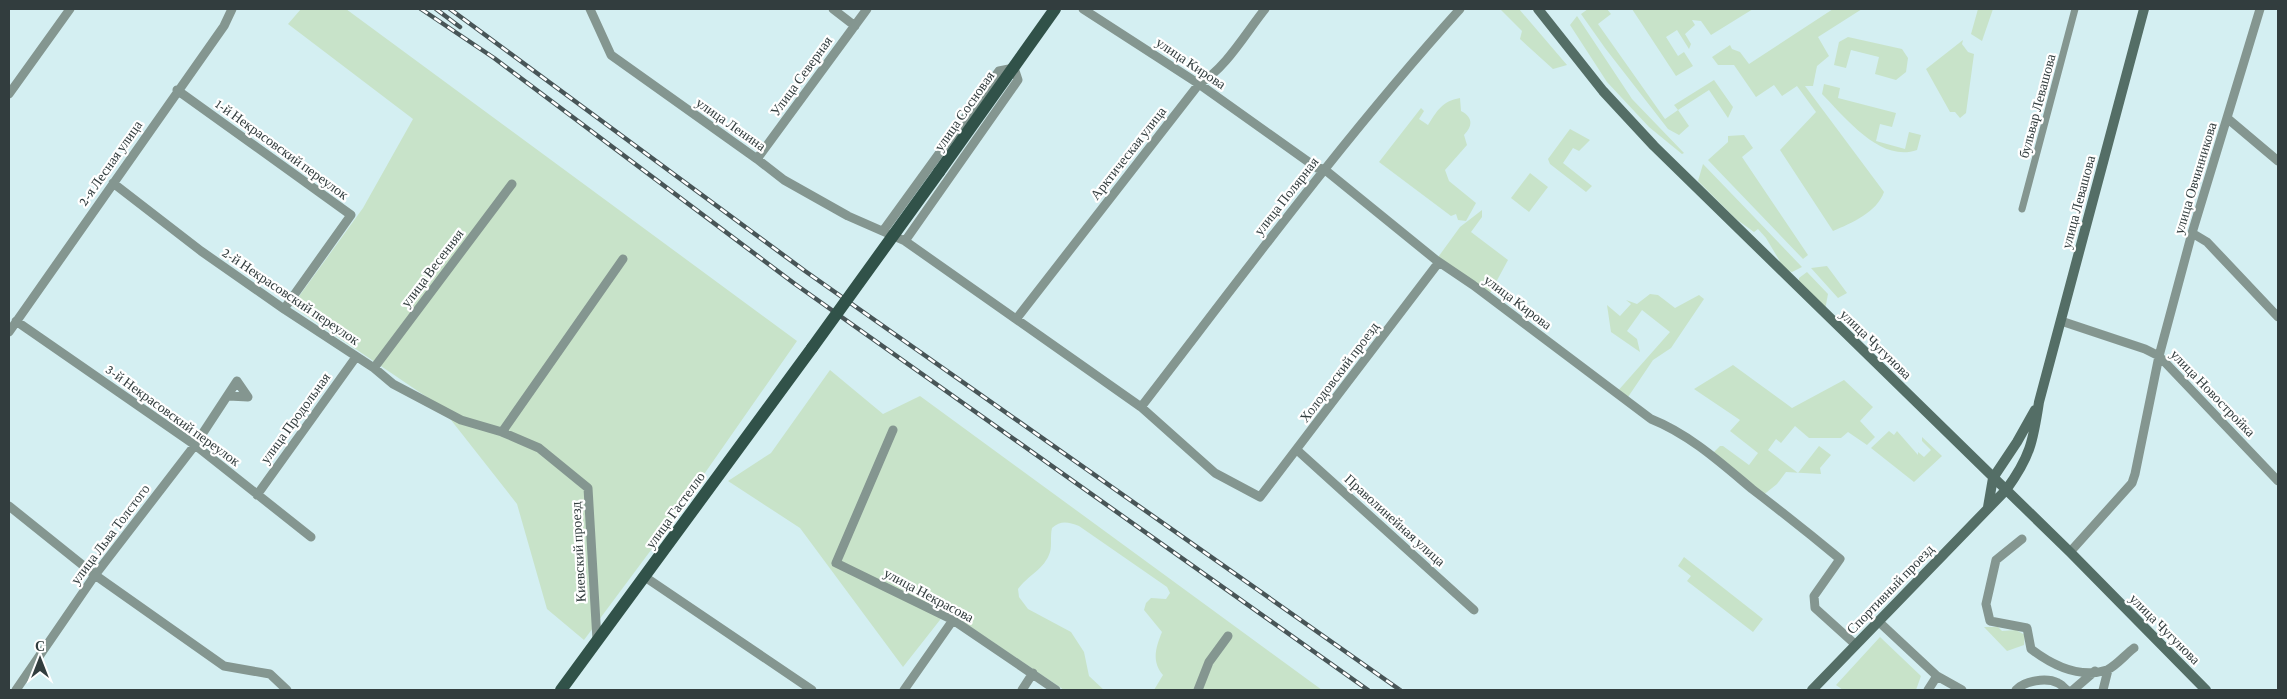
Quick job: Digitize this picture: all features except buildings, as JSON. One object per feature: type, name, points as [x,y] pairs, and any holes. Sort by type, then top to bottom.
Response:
[{"type":"main road","name":"улица Сосновая","points":[[812,348],[1055,9]]},
{"type":"main road","name":"улица Чугунова","points":[[1538,9],[1603,91],[1654,146],[2070,552],[2206,690]]},
{"type":"main road","name":"улица Левашова","points":[[2006,490],[2027,459],[2034,434],[2039,402],[2060,321],[2144,9]]},
{"type":"main road","name":"улица Гастелло","points":[[561,690],[812,348]]},
{"type":"main road","name":"улица Левашова","points":[[1993,478],[2018,442],[2039,402]]},
{"type":"main road","points":[[1988,507],[1993,478]]},
{"type":"main road","name":"Спортивный проезд","points":[[1812,690],[2006,490]]},
{"type":"street","points":[[9,94],[70,9]]},
{"type":"street","name":"2-я Лесная улица","points":[[9,332],[177,90],[224,26],[232,9]]},
{"type":"street","name":"улица Ленина","points":[[590,9],[611,55],[784,180],[848,216],[904,241],[1017,318],[1141,407],[1215,473],[1260,497]]},
{"type":"street","points":[[833,9],[855,26]]},
{"type":"street","name":"Улица Северная","points":[[757,159],[867,9]]},
{"type":"street","name":"улица Кирова","points":[[1083,9],[1199,84],[1317,168],[1324,169],[1438,262],[1473,285],[1651,419],[1665,424],[1711,455],[1794,520],[1840,559],[1814,596],[1813,603],[1815,608],[1856,645]]},
{"type":"street","name":"Арктическая улица","points":[[1017,318],[1199,84],[1208,78],[1226,59],[1264,9]]},
{"type":"street","name":"улица Полярная","points":[[1141,407],[1324,169],[1404,71],[1460,9]]},
{"type":"street","name":"бульвар Левашова","points":[[2022,209],[2075,9]]},
{"type":"street","name":"улица Овчинникова","points":[[2070,552],[2132,483],[2159,356],[2192,233],[2260,9]]},
{"type":"street","points":[[884,231],[999,71],[1014,68],[1018,80],[904,241]]},
{"type":"street","name":"1-й Некрасовский переулок","points":[[177,90],[351,215],[284,309]]},
{"type":"street","points":[[2227,118],[2278,161]]},
{"type":"street","name":"2-й Некрасовский переулок","points":[[113,183],[201,251],[284,309],[374,368],[393,384],[461,420]]},
{"type":"street","name":"улица Весенняя","points":[[374,368],[512,184]]},
{"type":"street","points":[[2192,233],[2207,242],[2278,317]]},
{"type":"street","points":[[502,432],[624,259]]},
{"type":"street","name":"Холодовский проезд","points":[[1260,497],[1438,262]]},
{"type":"street","name":"3-й Некрасовский переулок","points":[[16,321],[195,445],[311,537]]},
{"type":"street","name":"улица Новостройка","points":[[2060,321],[2145,349],[2159,356],[2278,480]]},
{"type":"street","name":"улица Продольная","points":[[257,495],[356,357]]},
{"type":"street","name":"улица Льва Толстого","points":[[16,690],[95,575],[195,445],[229,396]]},
{"type":"street","name":"Киевский проезд","points":[[461,420],[502,432],[539,448],[588,488],[597,640]]},
{"type":"street","name":"улица Некрасова","points":[[894,430],[836,564],[954,620],[1056,690]]},
{"type":"street","name":"Праволинейная улица","points":[[1297,450],[1474,610]]},
{"type":"street","points":[[9,506],[95,575],[224,666],[270,674],[287,690]]},
{"type":"street","points":[[2022,539],[1996,560],[1986,604],[1990,621],[2028,628],[2031,649],[2064,670],[2085,672],[2108,670]]},
{"type":"street","points":[[645,577],[812,690]]},
{"type":"street","points":[[904,690],[954,620]]},
{"type":"street","points":[[1878,621],[1936,676],[1962,690]]},
{"type":"street","points":[[1198,690],[1209,662],[1228,636]]},
{"type":"street","points":[[2103,690],[2108,670],[2134,648]]},
{"type":"street","points":[[2073,690],[2095,671]]},
{"type":"street","points":[[1022,690],[1033,673]]},
{"type":"street","points":[[1928,690],[1936,676]]},
{"type":"street","points":[[2016,690],[2020,686],[2038,681],[2057,682],[2067,690]]},
{"type":"green space","points":[[301,9],[346,9],[797,341],[654,546],[584,640],[547,609],[517,504],[440,406],[292,306],[363,208],[413,119],[288,24]]},
{"type":"green space","points":[[1500,9],[1519,9],[1567,65],[1553,69],[1520,39],[1522,31]]},
{"type":"green space","points":[[1588,9],[1607,9],[1611,14],[1598,24],[1665,119],[1678,110],[1689,126],[1679,135],[1668,129],[1605,48],[1581,14]]},
{"type":"green space","points":[[1632,9],[1753,9],[1711,35],[1701,21],[1692,20],[1695,25],[1685,34],[1691,44],[1689,49],[1677,30],[1666,37],[1678,56],[1684,52],[1693,66],[1676,76]]},
{"type":"green space","points":[[1833,9],[1862,9],[1818,37],[1829,56],[1817,66],[1813,86],[1805,86],[1884,192],[1881,199],[1870,211],[1833,231],[1780,150],[1816,112],[1797,86],[1782,96],[1774,85],[1756,97],[1734,65],[1718,65],[1712,57],[1730,45],[1732,49],[1740,52],[1749,64]]},
{"type":"green space","points":[[1978,9],[1993,9],[1982,41],[1971,34]]},
{"type":"green space","points":[[1577,16],[1632,99],[1684,153],[1682,154],[1649,127],[1607,82],[1570,25]]},
{"type":"green space","points":[[1848,37],[1902,49],[1908,58],[1906,72],[1896,80],[1875,74],[1879,57],[1851,50],[1846,68],[1834,65],[1839,42]]},
{"type":"green space","points":[[1963,40],[1962,44],[1968,52],[1974,54],[1966,113],[1960,118],[1955,112],[1950,112],[1926,69]]},
{"type":"green space","points":[[1714,80],[1733,107],[1728,118],[1709,90],[1678,110],[1674,105]]},
{"type":"green space","points":[[1824,84],[1840,88],[1838,98],[1896,113],[1892,127],[1880,124],[1876,141],[1905,149],[1909,132],[1921,135],[1917,150],[1903,152],[1890,150],[1864,136],[1822,94]]},
{"type":"green space","points":[[1460,98],[1461,111],[1470,119],[1469,128],[1464,135],[1467,145],[1445,170],[1449,181],[1476,203],[1466,221],[1458,220],[1456,214],[1451,216],[1379,162],[1421,108],[1424,111],[1419,119],[1428,125],[1444,104]]},
{"type":"green space","points":[[1570,129],[1590,140],[1579,151],[1573,148],[1563,163],[1592,186],[1586,192],[1550,164],[1548,159]]},
{"type":"green space","points":[[1744,135],[1753,148],[1742,157],[1808,255],[1803,259],[1708,160],[1728,142],[1728,136]]},
{"type":"green space","points":[[1703,164],[1802,267],[1792,272],[1785,270],[1766,238],[1758,229],[1754,232],[1736,219],[1698,181]]},
{"type":"green space","points":[[1530,173],[1548,187],[1529,212],[1511,198]]},
{"type":"green space","points":[[1482,210],[1482,217],[1471,232],[1508,260],[1488,297],[1436,260],[1460,227]]},
{"type":"green space","points":[[1827,266],[1847,293],[1838,298],[1811,268]]},
{"type":"green space","points":[[1807,272],[1828,294],[1825,310],[1799,283],[1799,278]]},
{"type":"green space","points":[[1650,294],[1658,295],[1675,308],[1699,295],[1704,299],[1671,348],[1653,360],[1626,400],[1616,393],[1670,332],[1642,310],[1627,331],[1637,339],[1640,352],[1611,332],[1607,305],[1620,316],[1631,304],[1626,300],[1637,304]]},
{"type":"green space","points":[[1733,365],[1792,408],[1844,380],[1873,407],[1860,421],[1875,437],[1867,445],[1848,432],[1841,438],[1809,438],[1795,426],[1781,443],[1776,439],[1768,450],[1798,473],[1786,472],[1777,484],[1762,496],[1711,455],[1720,446],[1723,446],[1749,465],[1758,453],[1730,431],[1740,420],[1694,389]]},
{"type":"green space","points":[[830,370],[883,414],[920,396],[1322,690],[1154,690],[1163,675],[1159,670],[1156,659],[1162,632],[1144,610],[1146,603],[1151,598],[1166,599],[1170,593],[1167,587],[1079,526],[1065,523],[1058,524],[1052,528],[1051,549],[1048,558],[1018,589],[1019,597],[1028,609],[1071,632],[1084,652],[1089,676],[1104,690],[1064,690],[947,611],[903,667],[800,528],[728,481],[771,453]]},
{"type":"green space","points":[[1889,431],[1894,435],[1897,431],[1918,455],[1918,452],[1924,457],[1931,450],[1922,441],[1922,437],[1942,456],[1914,482],[1871,448]]},
{"type":"green space","points":[[1819,446],[1831,455],[1820,468],[1821,474],[1798,473]]},
{"type":"green space","points":[[1684,557],[1763,619],[1753,632],[1687,581],[1691,576],[1678,566]]},
{"type":"green space","points":[[1984,627],[1998,627],[2002,631],[2016,630],[2025,635],[2024,645],[2007,651]]},
{"type":"green space","points":[[1880,637],[1921,676],[1916,690],[1843,690],[1836,685]]},
{"type":"railway","points":[[421,9],[494,58],[795,284],[1368,690]]},
{"type":"railway","points":[[436,9],[460,27]]},
{"type":"railway","points":[[450,9],[805,271],[1400,690]]}]
